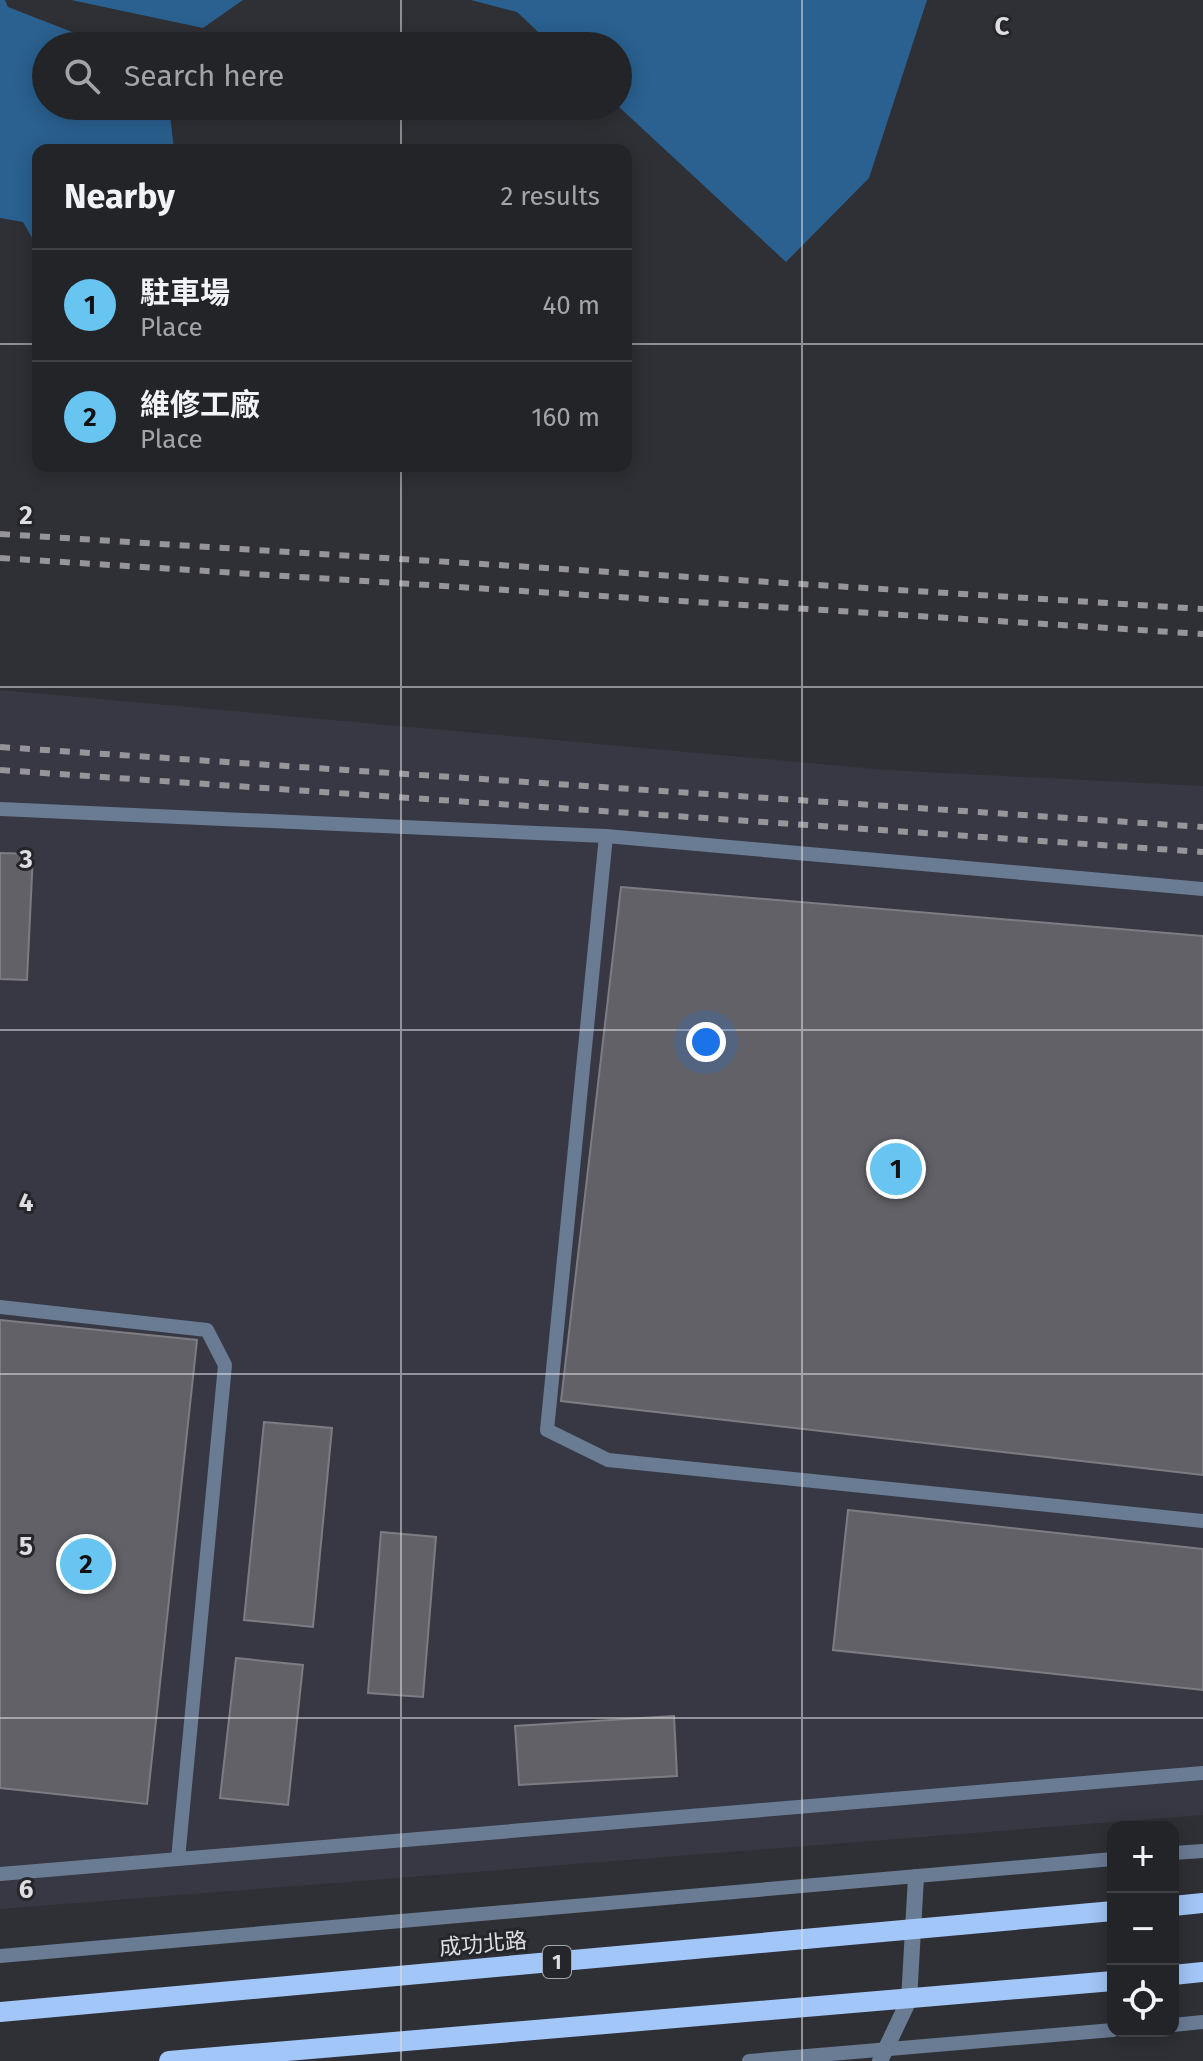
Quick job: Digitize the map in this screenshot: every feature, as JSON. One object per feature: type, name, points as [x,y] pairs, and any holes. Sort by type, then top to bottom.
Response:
[{"type":"main road","points":[[1179,1905],[1203,1903]]},
{"type":"main road","name":"成功北路","points":[[0,2012],[1107,1912]]},
{"type":"main road","points":[[1179,1974],[1203,1972]]},
{"type":"main road","points":[[169,2061],[1107,1982]]},
{"type":"street","points":[[883,2055],[909,2000],[916,1877]]},
{"type":"lane","points":[[0,809],[606,836],[1203,889]]},
{"type":"lane","points":[[606,836],[547,1430],[608,1460],[1203,1521]]},
{"type":"lane","points":[[0,1307],[207,1330],[225,1365],[178,1859]]},
{"type":"lane","points":[[0,1874],[1203,1773]]},
{"type":"lane","points":[[1179,1853],[1203,1851]]},
{"type":"lane","name":"成功北路","points":[[0,1956],[1107,1860]]},
{"type":"lane","points":[[1179,2024],[1203,2022]]},
{"type":"lane","points":[[749,2061],[883,2055],[1107,2031]]},
{"type":"shaded area","points":[[0,690],[887,770],[1203,786],[1203,1815],[0,1909]]},
{"type":"water","points":[[0,0],[5,0],[8,7],[72,32],[32,32],[32,120],[171,120],[173,144],[32,144],[32,238],[23,222],[0,218]]},
{"type":"water","points":[[71,0],[243,0],[203,28]]},
{"type":"water","points":[[471,0],[927,0],[869,178],[786,262],[632,119],[632,32],[538,32],[517,12]]},
{"type":"building","points":[[0,853],[33,854],[27,980],[0,979]]},
{"type":"building","points":[[621,887],[1203,936],[1203,1475],[561,1401]]},
{"type":"building","points":[[0,1320],[197,1340],[147,1804],[0,1788]]},
{"type":"building","points":[[264,1422],[332,1428],[313,1627],[244,1620]]},
{"type":"building","points":[[848,1510],[1203,1549],[1203,1690],[833,1650]]},
{"type":"building","points":[[381,1532],[436,1537],[423,1697],[368,1693]]},
{"type":"building","points":[[236,1658],[303,1665],[288,1805],[220,1798]]},
{"type":"building","points":[[674,1716],[677,1776],[519,1785],[515,1726]]},
{"type":"railway","points":[[0,534],[1203,609]]},
{"type":"railway","points":[[0,558],[1203,634]]},
{"type":"railway","points":[[0,747],[1203,827]]},
{"type":"railway","points":[[0,770],[1203,852]]},
{"type":"place","name":"駐車場","points":[[896,1169]]},
{"type":"place","name":"維修工廠","points":[[86,1564]]}]
